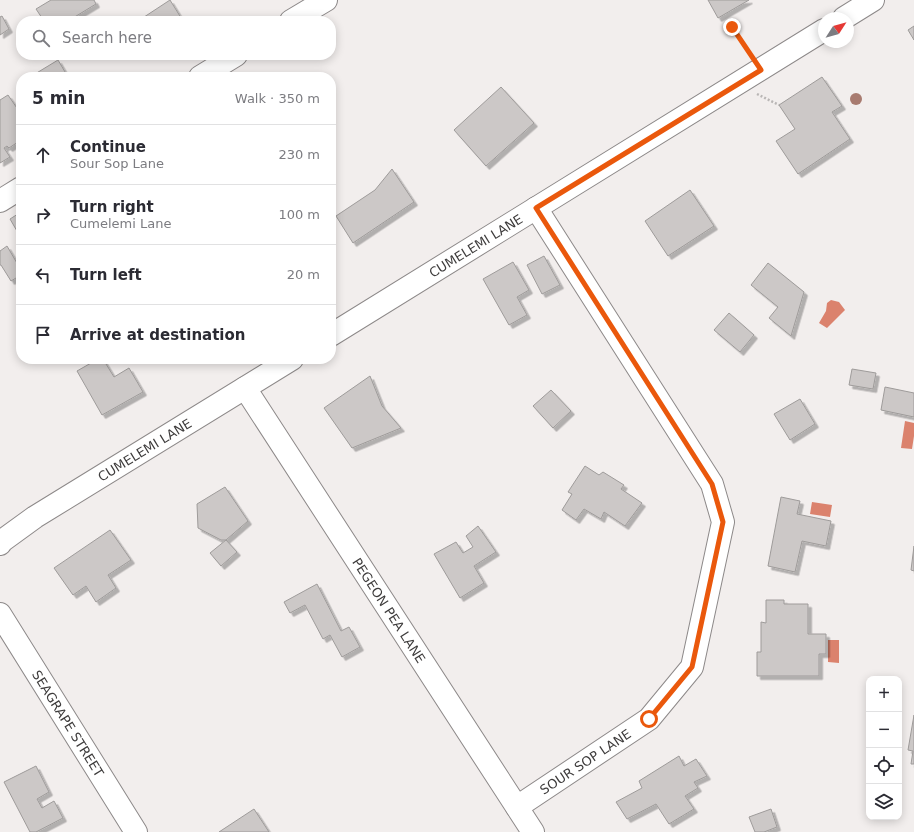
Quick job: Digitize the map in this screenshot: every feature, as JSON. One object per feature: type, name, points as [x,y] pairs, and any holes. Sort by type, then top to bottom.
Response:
[{"type":"street","points":[[299,16],[326,0]]},
{"type":"street","points":[[854,12],[873,0]]},
{"type":"street","name":"CUMELEMI LANE","points":[[336,332],[818,34]]},
{"type":"street","points":[[208,72],[228,60]]},
{"type":"street","points":[[0,201],[16,191]]},
{"type":"street","name":"SOUR SOP LANE","points":[[517,807],[649,719],[692,667],[723,522],[712,484],[536,208]]},
{"type":"street","name":"CUMELEMI LANE","points":[[0,544],[35,517],[284,364]]},
{"type":"street","name":"PEGEON PEA LANE","points":[[245,388],[533,832]]},
{"type":"street","name":"SEAGRAPE STREET","points":[[0,614],[136,832]]},
{"type":"path","points":[[732,27],[761,70]]},
{"type":"shaded area","points":[[831,300],[839,302],[845,310],[827,328],[819,323],[826,311],[827,303]]},
{"type":"shaded area","points":[[905,421],[914,423],[912,449],[901,448]]},
{"type":"shaded area","points":[[812,502],[832,505],[830,517],[810,514]]},
{"type":"shaded area","points":[[828,640],[839,640],[839,663],[828,662]]},
{"type":"building","points":[[51,0],[94,0],[96,4],[76,16],[41,16],[36,9]]},
{"type":"building","points":[[170,0],[180,16],[146,16]]},
{"type":"building","points":[[708,0],[749,0],[718,18]]},
{"type":"building","points":[[2,16],[9,29],[0,35],[0,17]]},
{"type":"building","points":[[914,26],[914,40],[908,30]]},
{"type":"building","points":[[58,60],[65,72],[38,72]]},
{"type":"building","points":[[822,77],[842,106],[832,112],[850,139],[798,174],[776,141],[795,129],[779,105]]},
{"type":"building","points":[[501,87],[534,123],[486,166],[454,130]]},
{"type":"building","points":[[8,95],[16,107],[16,143],[9,148],[7,146],[4,148],[10,157],[0,163],[0,100]]},
{"type":"building","points":[[392,169],[414,202],[353,243],[336,216],[375,190]]},
{"type":"building","points":[[690,190],[714,226],[668,256],[645,221]]},
{"type":"building","points":[[16,215],[16,229],[10,219]]},
{"type":"building","points":[[7,246],[16,261],[16,278],[11,281],[0,265],[0,251]]},
{"type":"building","points":[[544,256],[560,285],[542,294],[527,265]]},
{"type":"building","points":[[513,262],[529,290],[517,297],[527,315],[509,325],[483,279]]},
{"type":"building","points":[[768,263],[804,292],[791,336],[769,318],[778,307],[751,285]]},
{"type":"building","points":[[729,313],[754,335],[740,352],[714,330]]},
{"type":"building","points":[[89,364],[106,364],[114,377],[129,368],[143,392],[102,415],[77,371]]},
{"type":"building","points":[[852,369],[876,373],[873,389],[849,385]]},
{"type":"building","points":[[370,376],[382,406],[401,428],[352,448],[324,408]]},
{"type":"building","points":[[885,387],[914,393],[914,417],[881,410]]},
{"type":"building","points":[[551,390],[571,411],[553,428],[533,406]]},
{"type":"building","points":[[800,399],[815,424],[790,440],[774,414]]},
{"type":"building","points":[[585,466],[599,475],[603,472],[624,485],[621,489],[642,503],[625,526],[604,512],[601,519],[584,509],[576,520],[562,510],[572,494],[568,492]]},
{"type":"building","points":[[225,487],[248,521],[226,540],[221,540],[198,528],[197,504]]},
{"type":"building","points":[[781,497],[800,501],[797,514],[831,521],[826,546],[802,541],[795,572],[768,566]]},
{"type":"building","points":[[478,526],[496,552],[474,566],[484,583],[460,598],[434,554],[456,542],[463,553],[473,547],[466,536]]},
{"type":"building","points":[[110,530],[131,560],[108,575],[116,588],[96,602],[86,586],[73,595],[54,568]]},
{"type":"building","points":[[226,540],[237,552],[221,566],[210,553]]},
{"type":"building","points":[[914,546],[914,571],[911,570]]},
{"type":"building","points":[[317,584],[341,631],[349,627],[360,647],[342,657],[330,635],[323,639],[305,605],[290,613],[284,602]]},
{"type":"building","points":[[766,600],[784,600],[784,604],[808,604],[808,634],[826,634],[826,654],[819,654],[819,676],[757,676],[757,652],[761,652],[761,622],[766,623]]},
{"type":"building","points":[[914,715],[914,764],[911,764],[913,751],[908,750]]},
{"type":"building","points":[[679,756],[684,766],[696,759],[707,776],[694,782],[698,788],[685,796],[694,809],[669,824],[656,804],[627,819],[616,802],[642,788],[639,781]]},
{"type":"building","points":[[36,766],[49,792],[37,799],[42,808],[54,801],[63,818],[36,832],[30,832],[4,782]]},
{"type":"building","points":[[254,809],[269,832],[219,832]]},
{"type":"building","points":[[771,809],[777,827],[764,832],[755,832],[749,817]]},
{"type":"route","points":[[649,719],[692,667],[723,522],[712,484],[536,208],[761,70],[732,27]]}]
